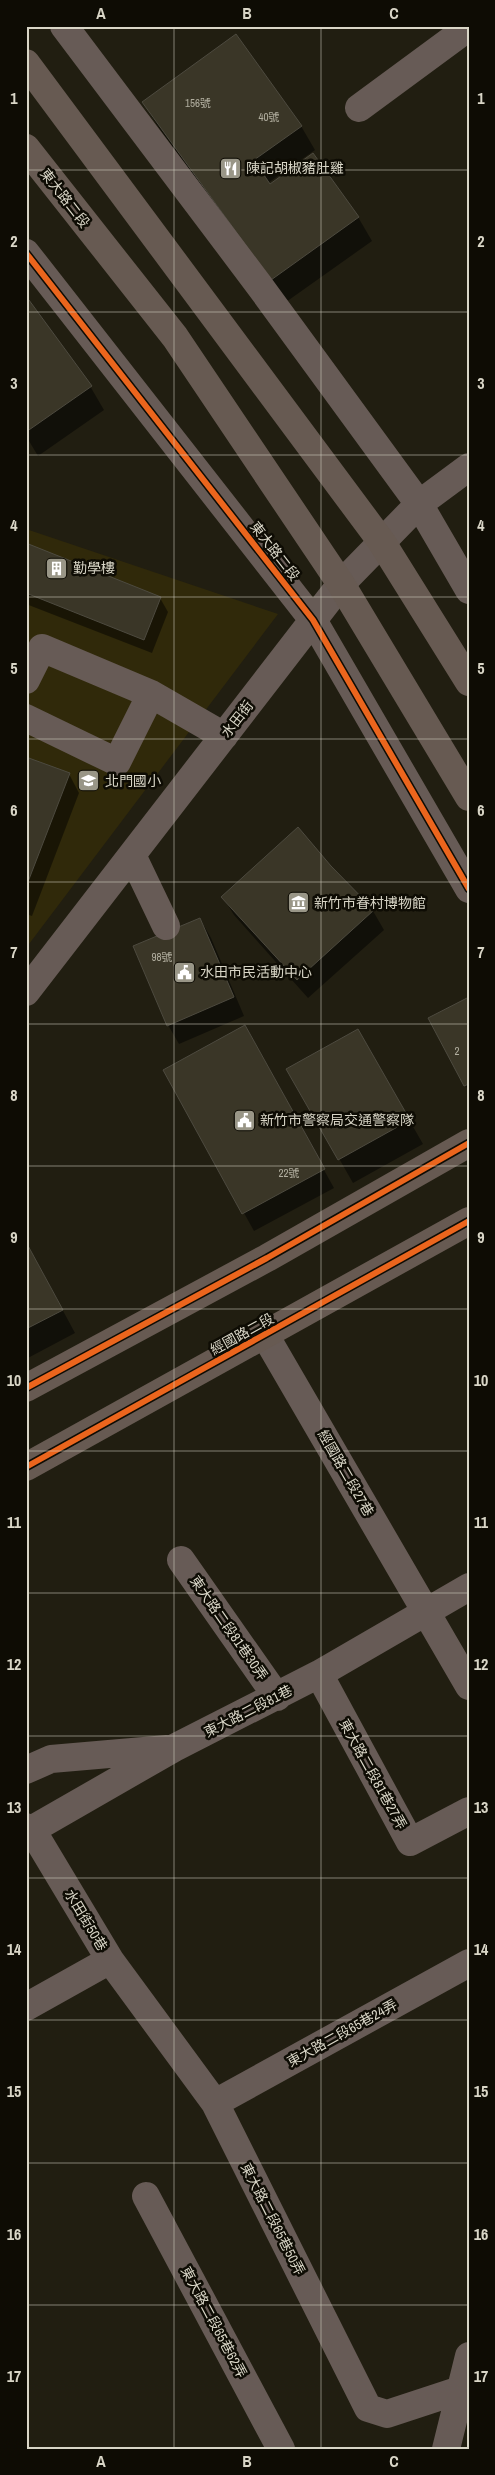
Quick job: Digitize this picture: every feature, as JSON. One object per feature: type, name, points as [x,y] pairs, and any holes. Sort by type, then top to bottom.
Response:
[{"type":"main road","points":[[26,63],[381,541],[469,682]]},
{"type":"main road","name":"東大路二段","points":[[26,148],[175,337],[341,584],[469,797]]},
{"type":"main road","points":[[26,1388],[267,1258],[469,1143]]},
{"type":"main road","name":"經國路二段","points":[[26,1467],[469,1221]]},
{"type":"street","points":[[64,26],[259,285],[419,504],[469,590]]},
{"type":"street","points":[[359,108],[469,27]]},
{"type":"street","name":"東大路二段","points":[[26,253],[313,620],[469,889]]},
{"type":"street","name":"水田街","points":[[26,992],[341,584],[419,504],[469,467]]},
{"type":"street","points":[[26,680],[42,648],[151,694],[224,736]]},
{"type":"street","points":[[26,718],[117,762],[151,694]]},
{"type":"street","points":[[132,855],[166,926]]},
{"type":"street","name":"經國路二段27巷","points":[[265,1335],[426,1611]]},
{"type":"street","name":"東大路二段81巷30弄","points":[[181,1560],[277,1697]]},
{"type":"street","name":"東大路二段81巷","points":[[28,1830],[174,1748],[319,1674],[469,1587]]},
{"type":"street","points":[[426,1611],[469,1686]]},
{"type":"street","name":"東大路二段81巷27弄","points":[[319,1674],[410,1842],[469,1811]]},
{"type":"street","points":[[26,1770],[51,1759],[174,1748]]},
{"type":"street","name":"水田街50巷","points":[[26,2007],[110,1960],[28,1830]]},
{"type":"street","name":"東大路二段65巷50弄","points":[[110,1960],[215,2103],[368,2408],[387,2414],[460,2390]]},
{"type":"street","name":"東大路二段65巷24弄","points":[[215,2103],[469,1963]]},
{"type":"street","name":"東大路二段65巷62弄","points":[[146,2196],[281,2449]]},
{"type":"street","points":[[446,2449],[469,2356]]},
{"type":"shaded area","name":"北門國小","points":[[26,529],[278,614],[26,948]]},
{"type":"building","points":[[236,34],[302,126],[254,160],[270,184],[313,153],[359,217],[271,280],[142,102]]},
{"type":"building","points":[[26,296],[92,386],[26,432]]},
{"type":"building","name":"勤學樓","points":[[26,543],[161,597],[144,640],[26,593]]},
{"type":"building","points":[[26,757],[70,773],[26,887]]},
{"type":"building","name":"新竹市眷村博物館","points":[[298,827],[331,866],[374,910],[297,980],[221,897]]},
{"type":"building","name":"水田市民活動中心","points":[[200,918],[234,997],[167,1026],[133,946]]},
{"type":"building","points":[[469,997],[469,1084],[464,1086],[428,1018]]},
{"type":"building","name":"新竹市警察局交通警察隊","points":[[245,1025],[325,1169],[242,1214],[163,1070]]},
{"type":"building","points":[[358,1029],[410,1120],[338,1160],[286,1069]]},
{"type":"building","points":[[26,1242],[63,1310],[26,1329]]},
{"type":"cycle path","points":[[26,253],[313,620],[469,889]]},
{"type":"cycle path","points":[[26,1388],[267,1258],[469,1143]]},
{"type":"cycle path","points":[[26,1467],[469,1221]]},
{"type":"place","name":"陳記胡椒豬肚雞","points":[[230,168]]},
{"type":"place","name":"勤學樓","points":[[57,568]]},
{"type":"place","name":"北門國小","points":[[89,781]]},
{"type":"place","name":"新竹市眷村博物館","points":[[298,903]]},
{"type":"place","name":"水田市民活動中心","points":[[184,972]]},
{"type":"place","name":"新竹市警察局交通警察隊","points":[[244,1120]]}]
